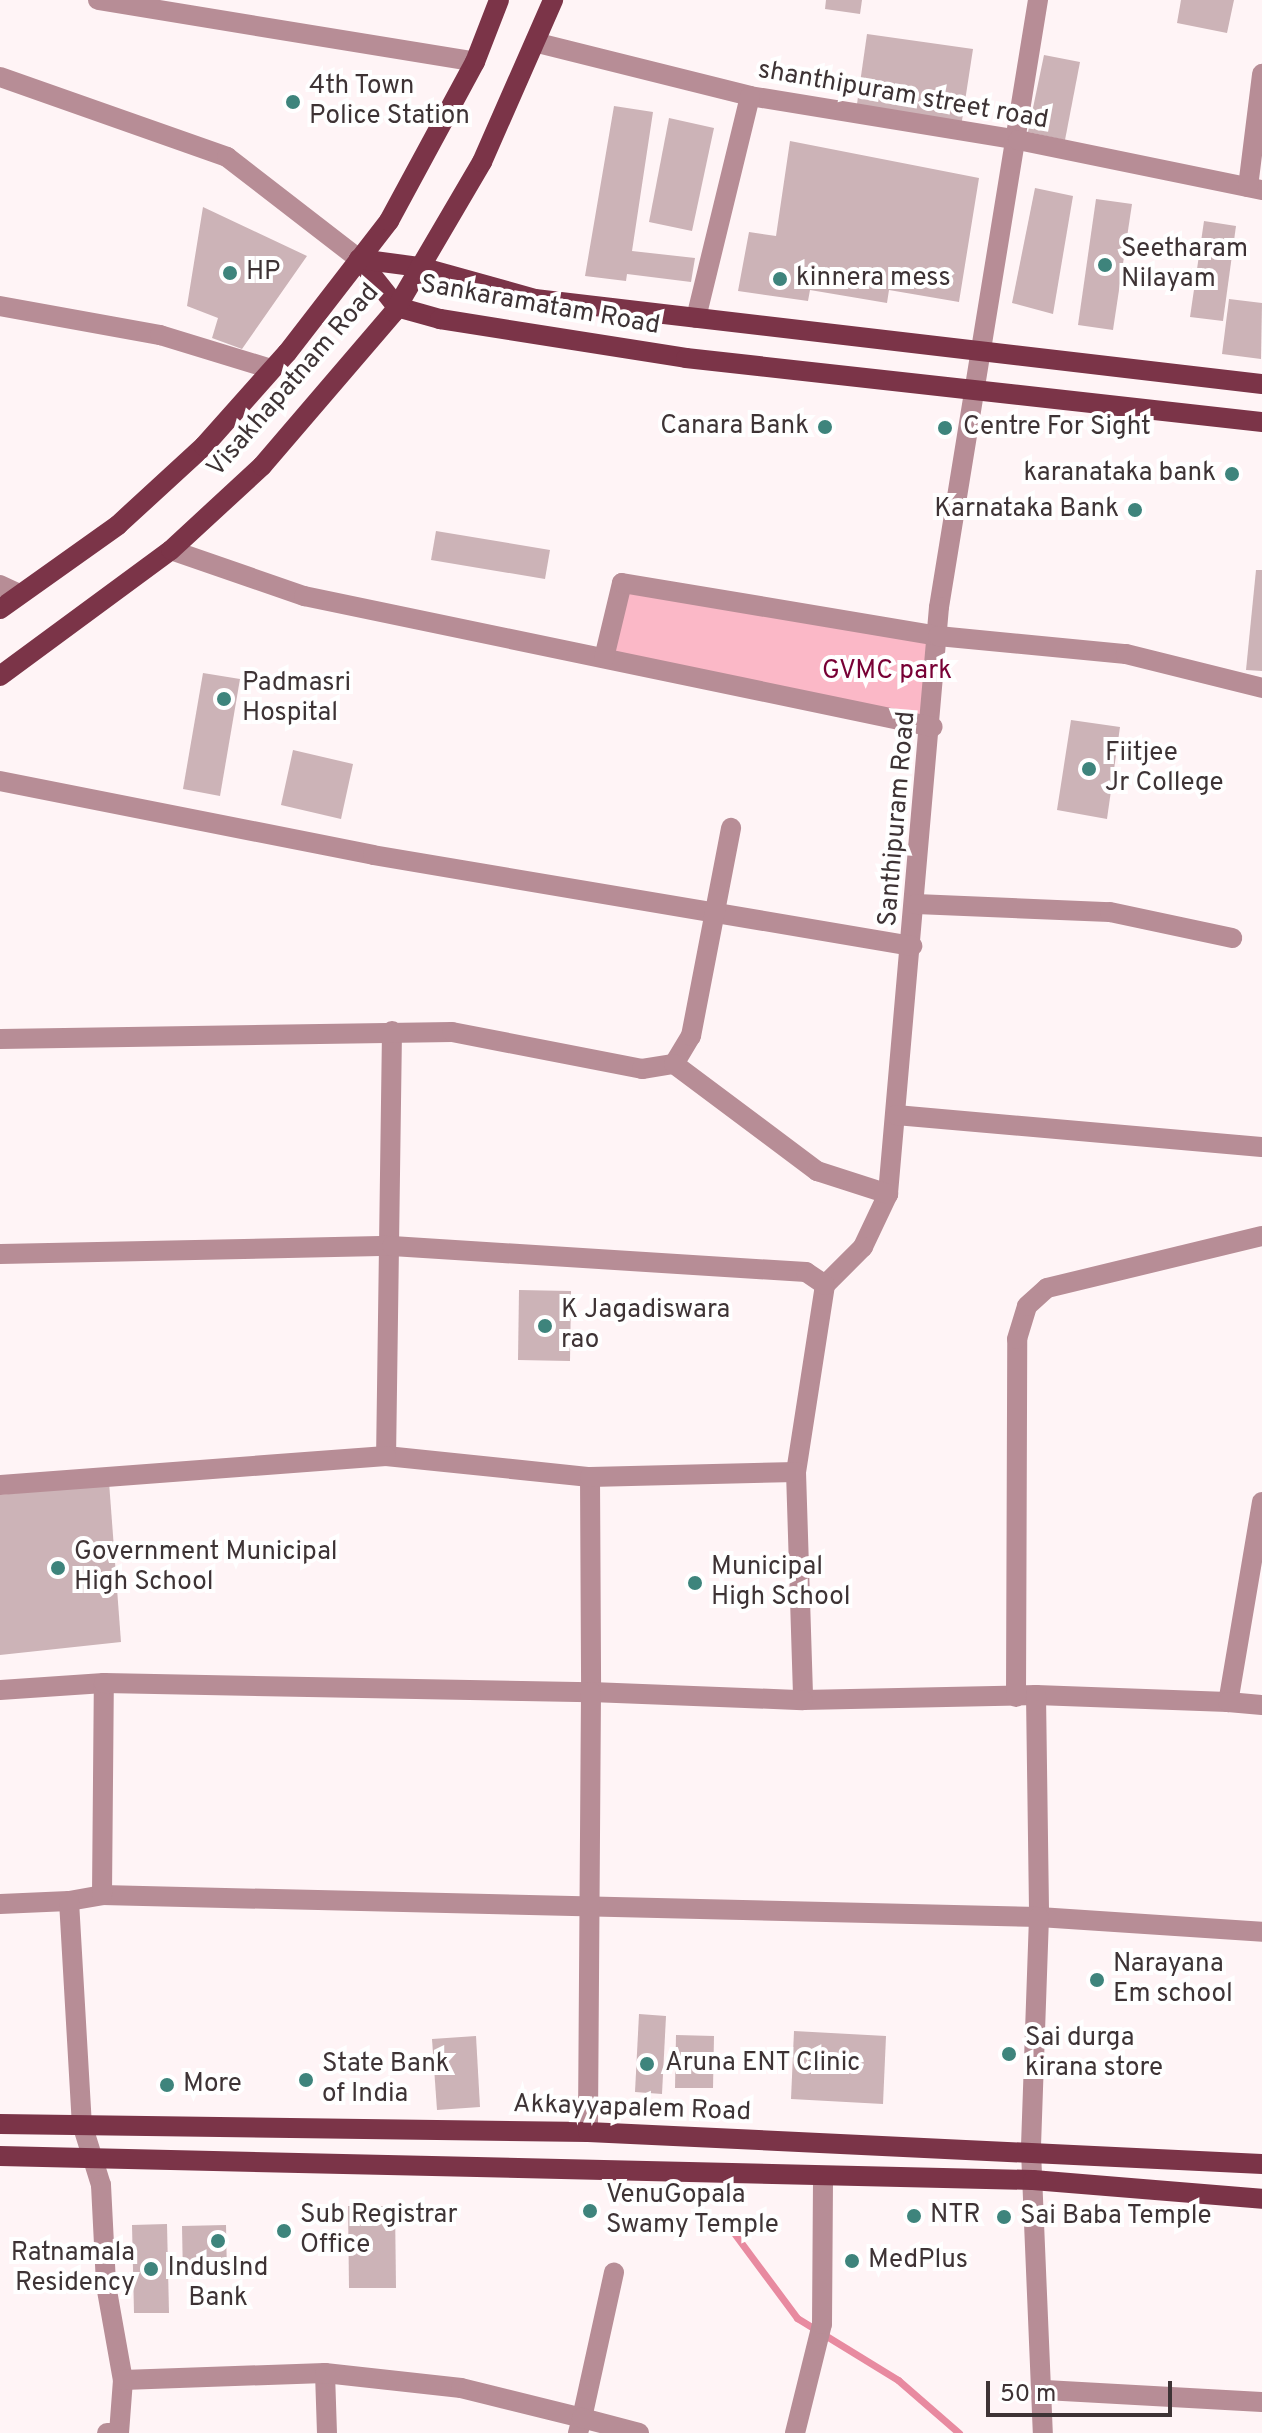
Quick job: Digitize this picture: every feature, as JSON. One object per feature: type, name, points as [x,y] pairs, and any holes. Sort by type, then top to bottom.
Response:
[{"type":"main road","points":[[0,609],[9,589],[118,525],[204,446],[359,259],[389,221],[475,62],[499,0]]},
{"type":"main road","name":"Visakhapatnam Road","points":[[0,676],[171,550],[262,466],[397,307],[482,162],[538,43],[553,0]]},
{"type":"main road","name":"Sankaramatam Road","points":[[359,259],[420,267],[535,299],[1262,384]]},
{"type":"main road","name":"Sankaramatam Road","points":[[359,259],[397,307],[686,358],[974,386],[1262,422]]},
{"type":"main road","name":"Akkayyapalem Road","points":[[0,2124],[588,2132],[1262,2164]]},
{"type":"main road","points":[[0,2156],[1033,2180],[1262,2199]]},
{"type":"street","points":[[98,0],[475,62]]},
{"type":"street","name":"Santhipuram Road","points":[[825,1285],[863,1247],[888,1194],[933,727],[938,636],[979,349],[1018,140],[1038,0]]},
{"type":"street","name":"shanthipuram street road","points":[[538,43],[750,96],[1018,140],[1255,189]]},
{"type":"street","points":[[1255,189],[1262,74]]},
{"type":"street","points":[[0,77],[227,157],[359,259]]},
{"type":"street","points":[[696,318],[750,96]]},
{"type":"street","points":[[0,306],[160,335],[268,368]]},
{"type":"street","points":[[171,550],[304,596],[933,727]]},
{"type":"street","points":[[604,658],[622,583],[938,636],[1126,654],[1262,688]]},
{"type":"street","points":[[0,781],[373,855],[712,908],[912,946]]},
{"type":"street","points":[[674,1064],[691,1036],[712,908],[731,828]]},
{"type":"street","points":[[916,904],[1110,912],[1232,938]]},
{"type":"street","points":[[386,1456],[392,1246],[392,1031]]},
{"type":"street","points":[[0,1039],[392,1031],[482,1036],[642,1069],[674,1064],[817,1171],[888,1194]]},
{"type":"street","points":[[896,1115],[1262,1147]]},
{"type":"street","points":[[1043,2433],[1045,2390],[1031,2151],[1039,1917],[1026,1696],[1017,1339],[1027,1306],[1047,1288],[1262,1236]]},
{"type":"street","points":[[0,1254],[392,1246],[806,1272],[825,1285],[796,1472],[803,1700]]},
{"type":"street","points":[[0,1485],[386,1456],[590,1477],[796,1472]]},
{"type":"street","points":[[588,2132],[592,1904],[590,1477]]},
{"type":"street","points":[[1228,1702],[1262,1502]]},
{"type":"street","points":[[102,1895],[104,1683]]},
{"type":"street","points":[[0,1690],[104,1683],[591,1692],[803,1700],[1026,1696],[1262,1705]]},
{"type":"street","points":[[0,1904],[69,1901],[102,1895],[592,1904],[1039,1917],[1262,1932]]},
{"type":"street","points":[[69,1901],[82,2124],[93,2157],[123,2380],[119,2433],[107,2433]]},
{"type":"street","points":[[795,2433],[820,2334],[823,2176]]},
{"type":"street","points":[[580,2426],[614,2272]]},
{"type":"street","points":[[123,2380],[325,2373],[461,2388],[580,2426],[639,2433]]},
{"type":"street","points":[[325,2373],[327,2433]]},
{"type":"street","points":[[1045,2390],[1262,2402]]},
{"type":"green space","name":"GVMC park","points":[[622,583],[938,636],[933,727],[604,658]]},
{"type":"building","points":[[826,0],[862,0],[860,14],[825,9]]},
{"type":"building","points":[[1181,0],[1234,0],[1227,33],[1177,23]]},
{"type":"building","points":[[867,34],[973,49],[961,127],[856,111]]},
{"type":"building","points":[[1044,55],[1080,62],[1065,140],[1028,132]]},
{"type":"building","points":[[614,106],[653,112],[632,251],[695,258],[691,282],[627,274],[626,281],[585,276]]},
{"type":"building","points":[[669,118],[714,128],[692,231],[649,222]]},
{"type":"building","points":[[790,141],[979,178],[959,302],[889,290],[887,303],[810,290],[808,301],[738,291],[749,232],[776,236]]},
{"type":"building","points":[[1035,188],[1073,196],[1053,314],[1012,303]]},
{"type":"building","name":"Seetharam Nilayam","points":[[1096,199],[1132,204],[1113,330],[1078,325]]},
{"type":"building","points":[[203,207],[307,256],[242,349],[212,338],[218,318],[187,306]]},
{"type":"building","points":[[1204,221],[1236,226],[1223,321],[1190,317]]},
{"type":"building","points":[[1229,299],[1262,303],[1261,359],[1222,354]]},
{"type":"building","points":[[436,531],[550,550],[545,579],[431,560]]},
{"type":"building","points":[[1256,570],[1262,570],[1262,671],[1246,670]]},
{"type":"building","points":[[203,673],[240,679],[220,796],[183,789]]},
{"type":"building","name":"Fiitjee Jr College","points":[[1071,720],[1120,727],[1107,819],[1057,810]]},
{"type":"building","points":[[293,750],[353,764],[341,819],[281,805]]},
{"type":"building","name":"K Jagadiswara rao","points":[[519,1290],[571,1291],[570,1361],[518,1360]]},
{"type":"building","name":"Government Municipal High School","points":[[109,1482],[121,1642],[0,1655],[0,1495]]},
{"type":"building","points":[[639,2014],[666,2016],[662,2094],[635,2092]]},
{"type":"building","points":[[794,2031],[886,2036],[883,2104],[791,2099]]},
{"type":"building","points":[[676,2035],[714,2036],[713,2088],[675,2088]]},
{"type":"building","points":[[476,2036],[480,2107],[437,2110],[432,2039]]},
{"type":"building","points":[[348,2206],[395,2206],[396,2288],[349,2288]]},
{"type":"building","name":"Ratnamala Residency","points":[[167,2224],[169,2313],[134,2313],[132,2225]]},
{"type":"building","points":[[226,2225],[227,2277],[183,2278],[182,2226]]},
{"type":"waterway","points":[[731,2229],[797,2318],[898,2380],[959,2433]]},
{"type":"place","name":"4th Town Police Station","points":[[293,102]]},
{"type":"place","name":"Seetharam Nilayam","points":[[1105,265]]},
{"type":"place","name":"HP","points":[[230,273]]},
{"type":"place","name":"kinnera mess","points":[[780,279]]},
{"type":"place","name":"Canara Bank","points":[[825,427]]},
{"type":"place","name":"Centre For Sight","points":[[945,428]]},
{"type":"place","name":"karanataka bank","points":[[1232,474]]},
{"type":"place","name":"Karnataka Bank","points":[[1135,510]]},
{"type":"place","name":"Padmasri Hospital","points":[[224,699]]},
{"type":"place","name":"Fiitjee Jr College","points":[[1089,769]]},
{"type":"place","name":"K Jagadiswara rao","points":[[545,1326]]},
{"type":"place","name":"Government Municipal High School","points":[[58,1568]]},
{"type":"place","name":"Municipal High School","points":[[695,1583]]},
{"type":"place","name":"Narayana Em school","points":[[1097,1980]]},
{"type":"place","name":"Sai durga kirana store","points":[[1009,2054]]},
{"type":"place","name":"Aruna ENT Clinic","points":[[647,2064]]},
{"type":"place","name":"State Bank of India","points":[[306,2080]]},
{"type":"place","name":"More","points":[[167,2085]]},
{"type":"place","name":"VenuGopala Swamy Temple","points":[[590,2211]]},
{"type":"place","name":"NTR","points":[[914,2216]]},
{"type":"place","name":"Sai Baba Temple","points":[[1004,2217]]},
{"type":"place","name":"Sub Registrar Office","points":[[284,2231]]},
{"type":"place","name":"IndusInd Bank","points":[[218,2241]]},
{"type":"place","name":"MedPlus","points":[[852,2261]]},
{"type":"place","name":"Ratnamala Residency","points":[[151,2269]]}]
